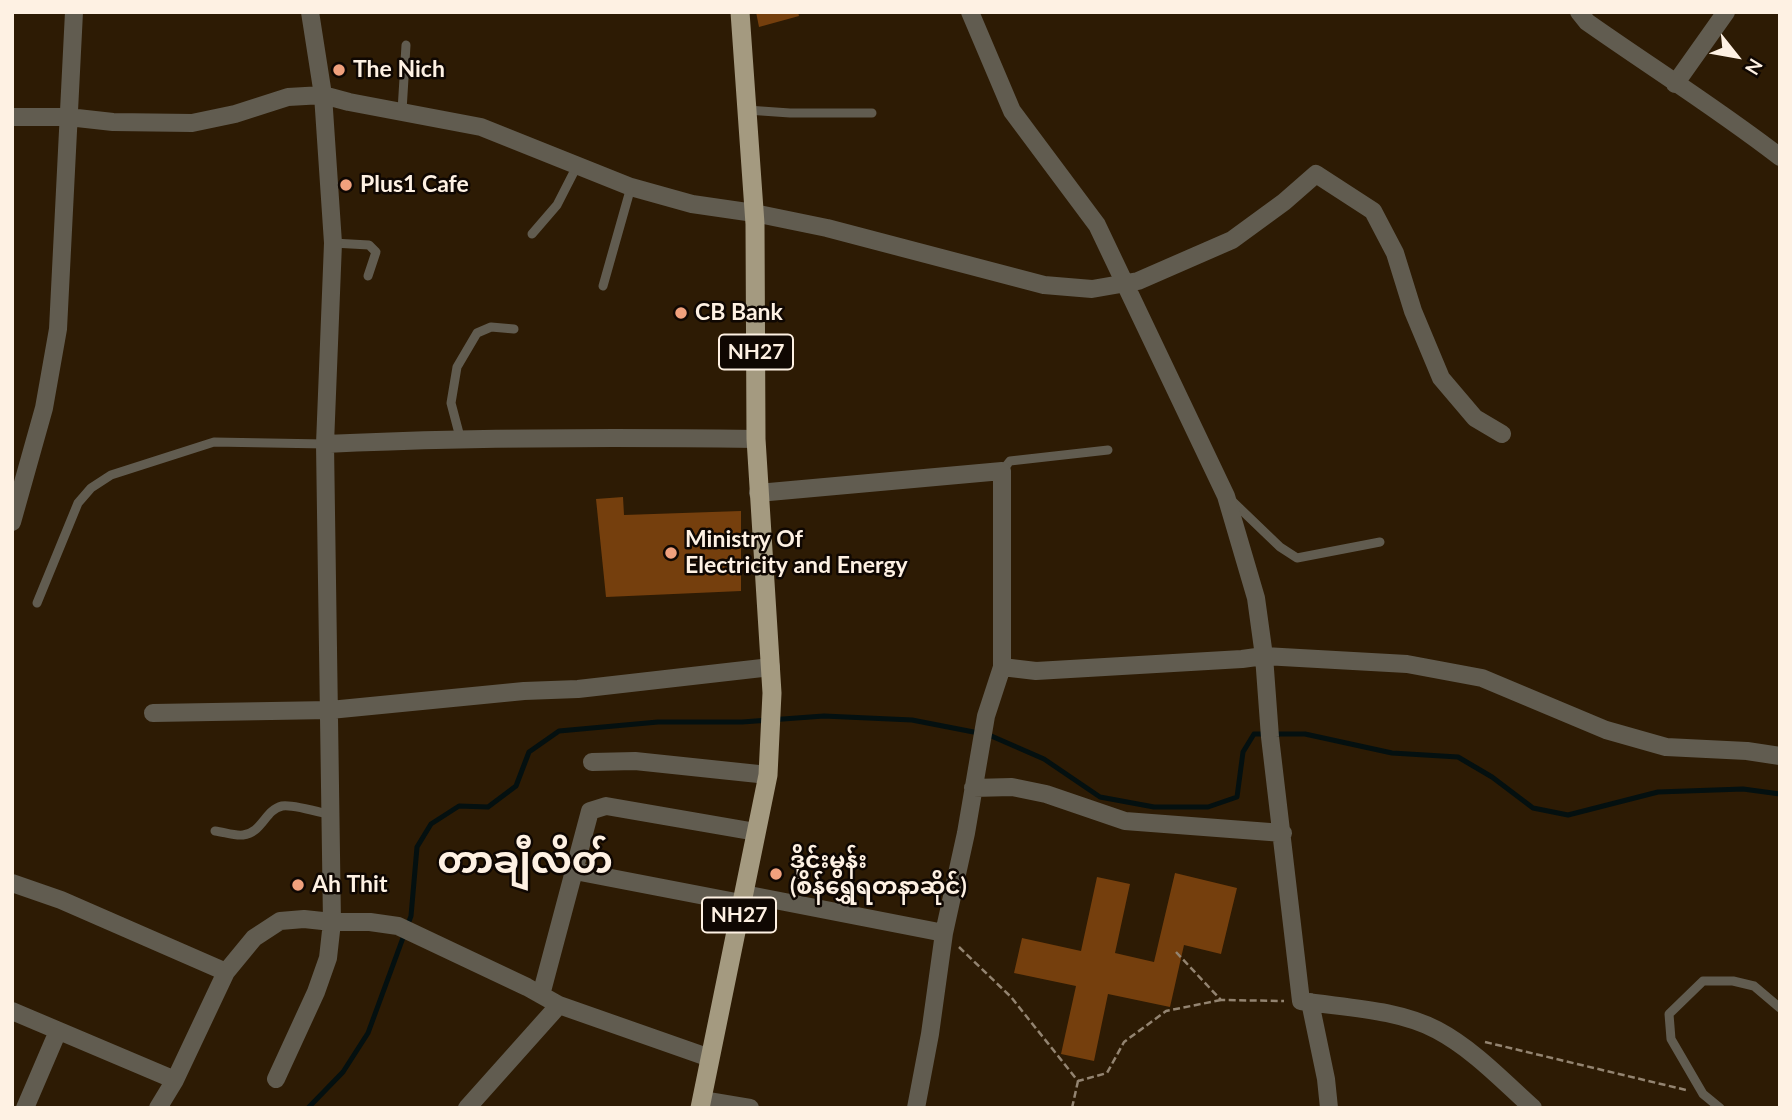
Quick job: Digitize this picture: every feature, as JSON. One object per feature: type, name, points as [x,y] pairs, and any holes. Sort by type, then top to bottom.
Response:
[{"type":"main road","name":"NH27","points":[[701,1104],[768,775],[772,693],[758,493],[754,213],[740,12]]},
{"type":"street","points":[[12,522],[44,408],[58,329],[74,12]]},
{"type":"street","points":[[276,1079],[316,992],[328,958],[332,922],[325,443],[333,243],[323,94],[310,12]]},
{"type":"street","points":[[970,12],[1012,111],[1097,225],[1127,283],[1226,496],[1256,598],[1270,732],[1306,1002],[1326,1079],[1329,1108]]},
{"type":"street","points":[[1579,12],[1587,22],[1741,127],[1780,157]]},
{"type":"street","points":[[1675,84],[1726,12]]},
{"type":"street","points":[[12,117],[192,123],[235,114],[288,97],[323,94],[349,102],[481,127],[631,187],[692,204],[827,228],[1044,285],[1091,289],[1138,281],[1232,240],[1284,202],[1316,174],[1373,211],[1395,253],[1413,311],[1441,379],[1475,418],[1502,434]]},
{"type":"street","points":[[325,443],[566,436],[756,439]]},
{"type":"street","points":[[758,493],[1002,471],[1002,667],[986,716],[944,933],[930,1034],[916,1108]]},
{"type":"street","points":[[1002,667],[1036,671],[1264,656],[1407,664],[1482,678],[1606,730],[1665,747],[1780,755]]},
{"type":"street","points":[[153,713],[330,710],[524,691],[578,689],[771,667]]},
{"type":"street","points":[[592,762],[635,761],[768,775]]},
{"type":"street","points":[[973,788],[1012,787],[1046,794],[1125,821],[1283,833]]},
{"type":"street","points":[[541,995],[590,811],[606,806],[756,832]]},
{"type":"street","points":[[575,871],[944,933]]},
{"type":"street","points":[[12,883],[61,900],[226,972]]},
{"type":"street","points":[[158,1108],[175,1080],[226,972],[254,938],[280,921],[304,919],[398,926],[559,1005],[710,1058]]},
{"type":"street","points":[[1306,1002],[1402,1017],[1437,1030],[1472,1054],[1533,1108]]},
{"type":"street","points":[[467,1108],[559,1005]]},
{"type":"street","points":[[12,1011],[175,1080]]},
{"type":"street","points":[[26,1108],[58,1031]]},
{"type":"street","points":[[701,1104],[750,1108]]},
{"type":"lane","points":[[402,111],[406,45]]},
{"type":"lane","points":[[747,110],[872,113]]},
{"type":"lane","points":[[532,234],[557,205],[578,164]]},
{"type":"lane","points":[[603,286],[631,187]]},
{"type":"lane","points":[[333,243],[369,245],[373,248],[376,252],[368,276]]},
{"type":"lane","points":[[460,438],[451,403],[457,367],[477,333],[491,327],[514,329]]},
{"type":"lane","points":[[37,603],[78,503],[91,488],[111,475],[214,442],[325,443]]},
{"type":"lane","points":[[1002,471],[1010,461],[1108,450]]},
{"type":"lane","points":[[1226,496],[1280,547],[1297,558],[1380,542]]},
{"type":"lane","points":[[215,831],[243,835],[252,832],[264,822],[271,811],[283,805],[331,815]]},
{"type":"lane","points":[[1720,1108],[1703,1094],[1671,1039],[1669,1014],[1703,981],[1733,981],[1754,986],[1780,1008]]},
{"type":"path","points":[[944,933],[1011,997],[1078,1081]]},
{"type":"path","points":[[1176,952],[1221,1000]]},
{"type":"path","points":[[1078,1081],[1107,1073],[1124,1041],[1166,1012],[1221,1000],[1306,1002]]},
{"type":"path","points":[[1477,1040],[1703,1094]]},
{"type":"path","points":[[1072,1108],[1078,1081]]},
{"type":"building","points":[[756,12],[798,12],[799,16],[759,27]]},
{"type":"building","name":"Ministry Of Electricity and Energy","points":[[623,497],[624,515],[741,511],[741,591],[606,597],[596,499]]},
{"type":"building","points":[[1175,873],[1237,888],[1221,954],[1184,945],[1170,1007],[1108,994],[1094,1061],[1061,1054],[1076,986],[1014,973],[1022,938],[1081,951],[1097,877],[1130,884],[1115,953],[1154,962]]},
{"type":"waterway","points":[[308,1108],[343,1072],[368,1033],[411,916],[417,847],[431,824],[459,806],[488,807],[516,786],[529,752],[559,731],[658,722],[742,722],[824,716],[912,720],[989,735],[1044,759],[1100,797],[1154,807],[1208,807],[1237,797],[1243,752],[1254,734],[1305,734],[1392,753],[1458,757],[1492,777],[1533,808],[1568,815],[1658,792],[1743,789],[1780,794]]},
{"type":"place","name":"The Nich","points":[[339,70]]},
{"type":"place","name":"Plus1 Cafe","points":[[346,185]]},
{"type":"place","name":"CB Bank","points":[[681,313]]},
{"type":"place","name":"Ministry Of Electricity and Energy","points":[[671,553]]},
{"type":"place","name":"ဒိုင်းမွန်း (စိန်ရွှေရတနာဆိုင်)","points":[[776,874]]},
{"type":"place","name":"Ah Thit","points":[[298,885]]},
{"type":"district","name":"တာချီလိတ်","points":[[525,861]]}]
